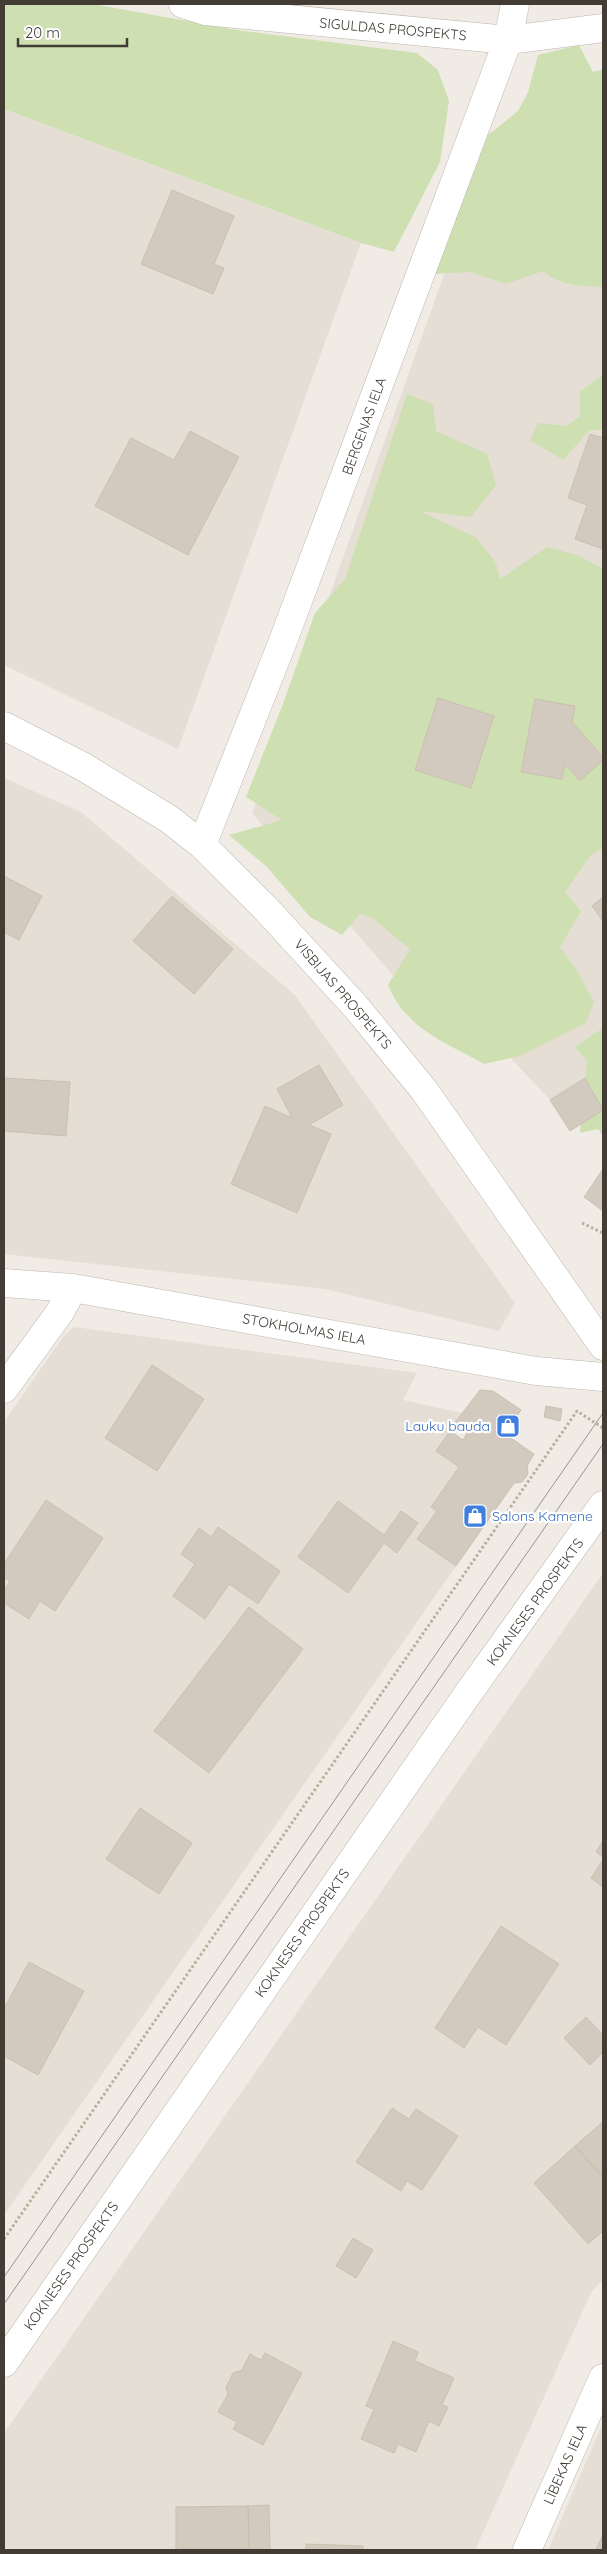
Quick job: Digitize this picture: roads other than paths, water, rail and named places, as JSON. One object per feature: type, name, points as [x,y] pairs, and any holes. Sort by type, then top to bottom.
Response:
[{"type":"street","name":"SIGULDAS PROSPEKTS","points":[[183,4],[205,11],[508,40],[603,28]]},
{"type":"street","name":"BERGENAS IELA","points":[[202,844],[283,641],[508,40],[515,4]]},
{"type":"street","name":"VISBIJAS PROSPEKTS","points":[[4,726],[122,789],[202,844],[314,961],[424,1090],[603,1346]]},
{"type":"street","name":"STOKHOLMAS IELA","points":[[4,1283],[73,1288],[536,1371],[603,1377]]},
{"type":"street","points":[[4,1389],[60,1312],[73,1288]]},
{"type":"street","name":"KOKNESES PROSPEKTS","points":[[4,2363],[456,1712],[603,1505]]},
{"type":"street","name":"LĪBEKAS IELA","points":[[527,2550],[603,2378]]},
{"type":"tram line","points":[[4,2277],[603,1413]]},
{"type":"tram line","points":[[4,2304],[603,1444]]},
{"type":"place","name":"Lauku bauda","points":[[508,1426]]},
{"type":"place","name":"Salons Kamene","points":[[475,1516]]}]
